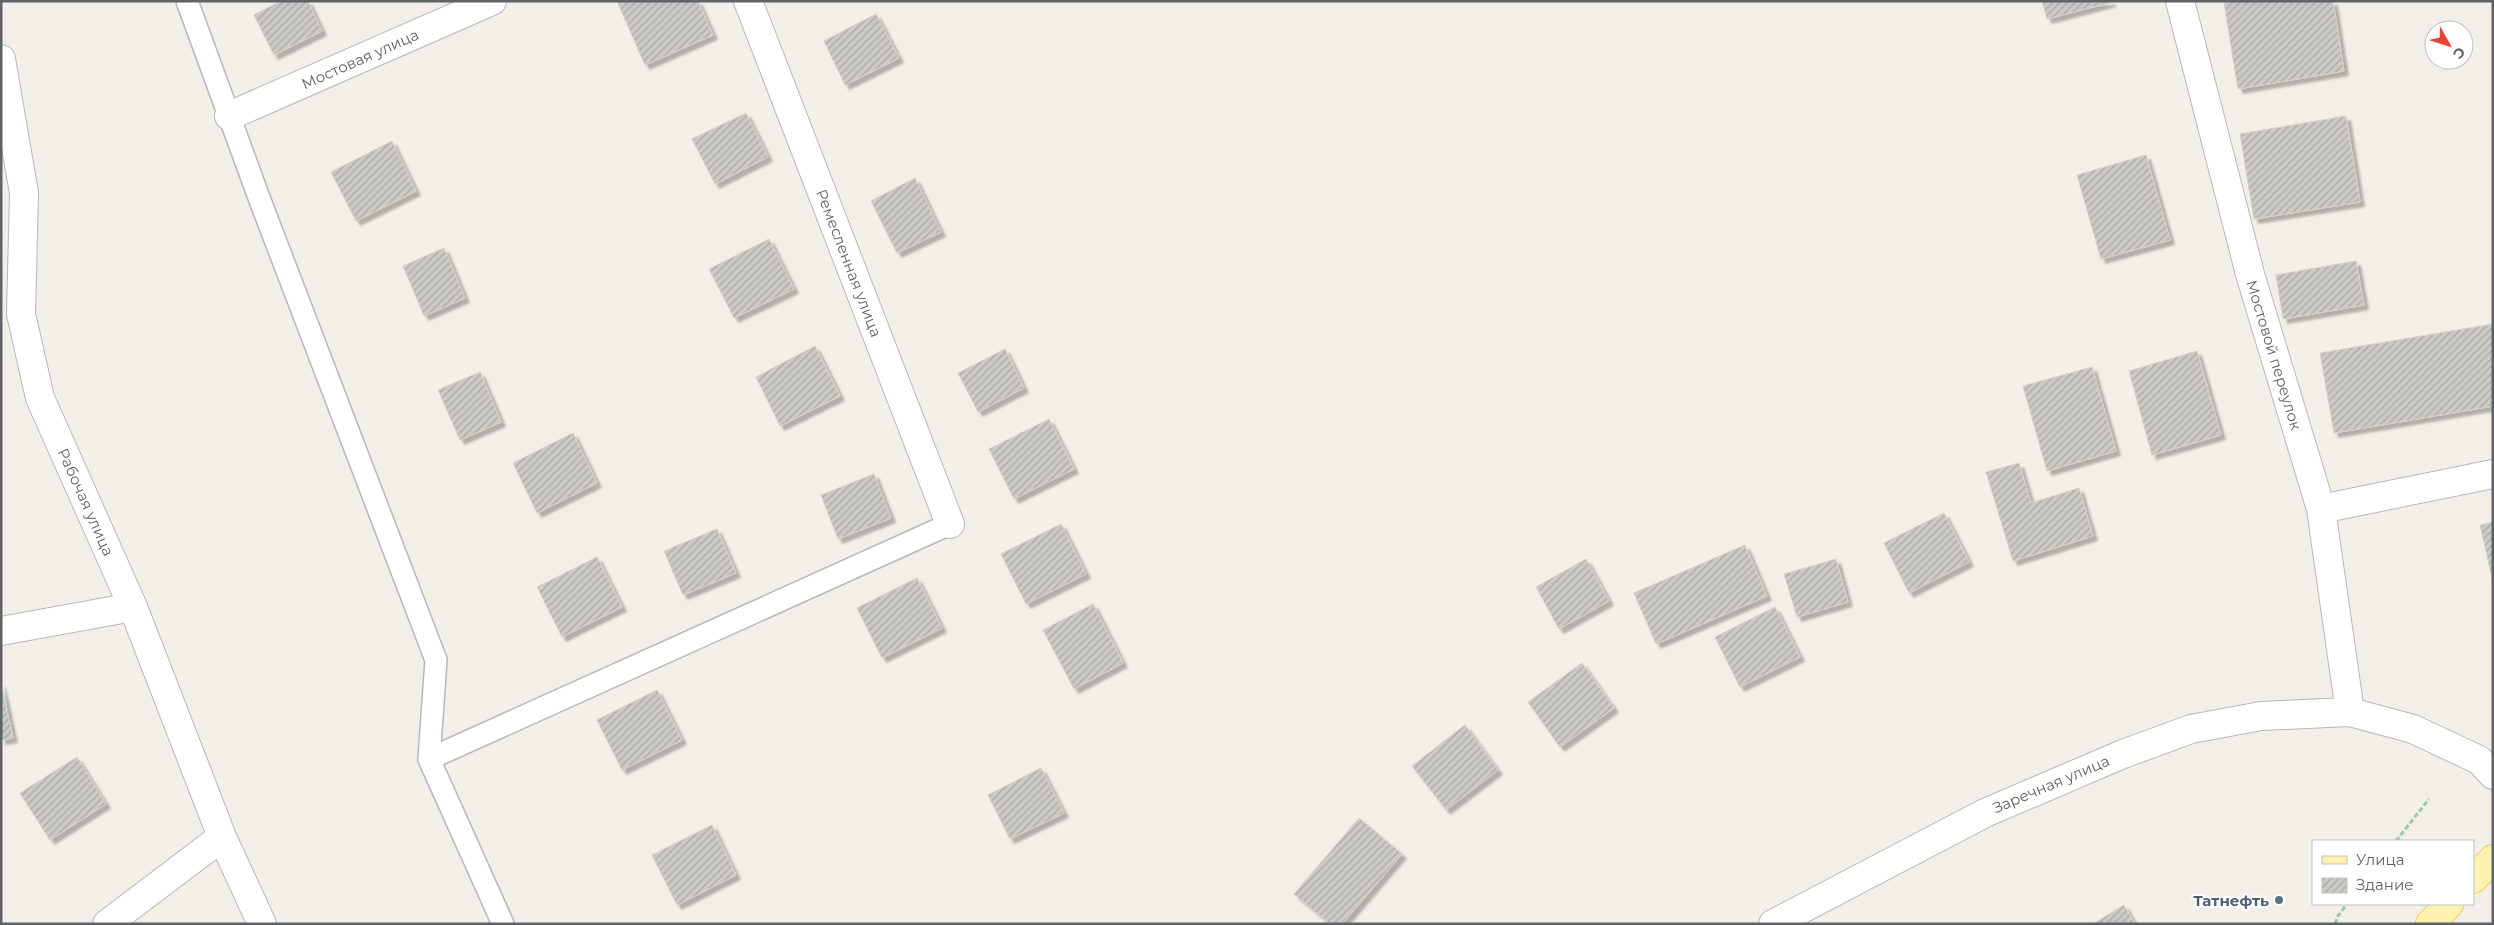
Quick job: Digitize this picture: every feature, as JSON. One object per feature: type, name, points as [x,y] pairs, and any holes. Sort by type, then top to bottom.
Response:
[{"type":"main road","points":[[2474,879],[2493,859]]},
{"type":"main road","points":[[2430,924],[2448,905]]},
{"type":"street","name":"Мостовая улица","points":[[229,116],[492,1]]},
{"type":"street","name":"Ремесленная улица","points":[[748,1],[950,524]]},
{"type":"street","name":"Мостовой переулок","points":[[2180,1],[2250,274],[2321,509],[2350,712]]},
{"type":"street","name":"Рабочая улица","points":[[1,59],[24,193],[21,314],[38,389],[133,608],[222,837],[262,924]]},
{"type":"street","points":[[2321,509],[2493,474]]},
{"type":"street","points":[[1,632],[133,608]]},
{"type":"street","name":"Заречная улица","points":[[1773,924],[1985,812],[2132,751],[2191,729],[2262,716],[2350,712],[2413,729],[2479,760],[2493,774]]},
{"type":"street","points":[[107,924],[222,837]]},
{"type":"lane","points":[[187,1],[436,660],[429,759],[503,924]]},
{"type":"lane","points":[[429,759],[950,524]]},
{"type":"path","points":[[2397,840],[2429,798]]},
{"type":"path","points":[[2335,924],[2346,905]]},
{"type":"building","points":[[281,1],[308,1],[322,31],[274,55],[254,15]]},
{"type":"building","points":[[617,1],[698,1],[713,35],[645,65]]},
{"type":"building","points":[[2042,1],[2111,1],[2112,2],[2047,19]]},
{"type":"building","points":[[2236,1],[2333,1],[2344,71],[2238,89],[2224,3]]},
{"type":"building","points":[[876,14],[899,58],[845,85],[824,41]]},
{"type":"building","points":[[746,113],[768,157],[715,184],[692,139]]},
{"type":"building","points":[[2346,116],[2360,202],[2254,219],[2240,134]]},
{"type":"building","points":[[392,141],[416,191],[356,221],[331,172]]},
{"type":"building","points":[[2146,155],[2170,240],[2101,259],[2077,175]]},
{"type":"building","points":[[915,178],[941,232],[897,253],[871,201]]},
{"type":"building","points":[[769,239],[794,289],[734,318],[709,269]]},
{"type":"building","points":[[444,248],[465,298],[424,316],[403,266]]},
{"type":"building","points":[[2356,261],[2364,305],[2283,319],[2276,275]]},
{"type":"building","points":[[2493,324],[2493,406],[2334,433],[2320,353]]},
{"type":"building","points":[[815,346],[840,396],[780,426],[756,377]]},
{"type":"building","points":[[1005,349],[1024,388],[978,412],[958,373]]},
{"type":"building","points":[[2197,351],[2221,435],[2152,455],[2129,371]]},
{"type":"building","points":[[2092,367],[2116,451],[2047,471],[2023,386]]},
{"type":"building","points":[[480,372],[501,422],[460,440],[438,390]]},
{"type":"building","points":[[1049,419],[1074,469],[1014,499],[989,449]]},
{"type":"building","points":[[573,433],[597,483],[537,513],[513,463]]},
{"type":"building","points":[[2019,463],[2031,503],[2079,488],[2093,536],[2013,561],[1986,472]]},
{"type":"building","points":[[874,474],[891,518],[838,539],[821,495]]},
{"type":"building","points":[[1944,513],[1969,562],[1909,593],[1884,543]]},
{"type":"building","points":[[2493,522],[2493,582],[2480,525]]},
{"type":"building","points":[[1061,524],[1086,574],[1026,604],[1001,554]]},
{"type":"building","points":[[717,529],[736,573],[683,595],[664,551]]},
{"type":"building","points":[[1745,545],[1767,596],[1656,644],[1634,593]]},
{"type":"building","points":[[597,557],[622,607],[562,637],[537,587]]},
{"type":"building","points":[[1586,559],[1609,601],[1559,629],[1536,587]]},
{"type":"building","points":[[1836,559],[1848,602],[1797,617],[1784,574]]},
{"type":"building","points":[[917,578],[942,628],[882,658],[857,608]]},
{"type":"building","points":[[1093,604],[1123,663],[1074,689],[1043,630]]},
{"type":"building","points":[[1775,607],[1800,657],[1740,687],[1715,637]]},
{"type":"building","points":[[1582,663],[1614,708],[1560,747],[1528,702]]},
{"type":"building","points":[[1,683],[13,738],[1,740]]},
{"type":"building","points":[[657,690],[682,740],[622,770],[597,720]]},
{"type":"building","points":[[1465,725],[1498,770],[1446,810],[1412,766]]},
{"type":"building","points":[[77,757],[106,804],[50,840],[20,793]]},
{"type":"building","points":[[1041,768],[1064,813],[1010,839],[988,795]]},
{"type":"building","points":[[1359,818],[1402,854],[1342,924],[1330,924],[1294,894]]},
{"type":"building","points":[[712,825],[736,875],[677,905],[652,855]]},
{"type":"building","points":[[2124,905],[2135,924],[2093,924]]},
{"type":"place","name":"Татнефть","points":[[2279,900]]}]
